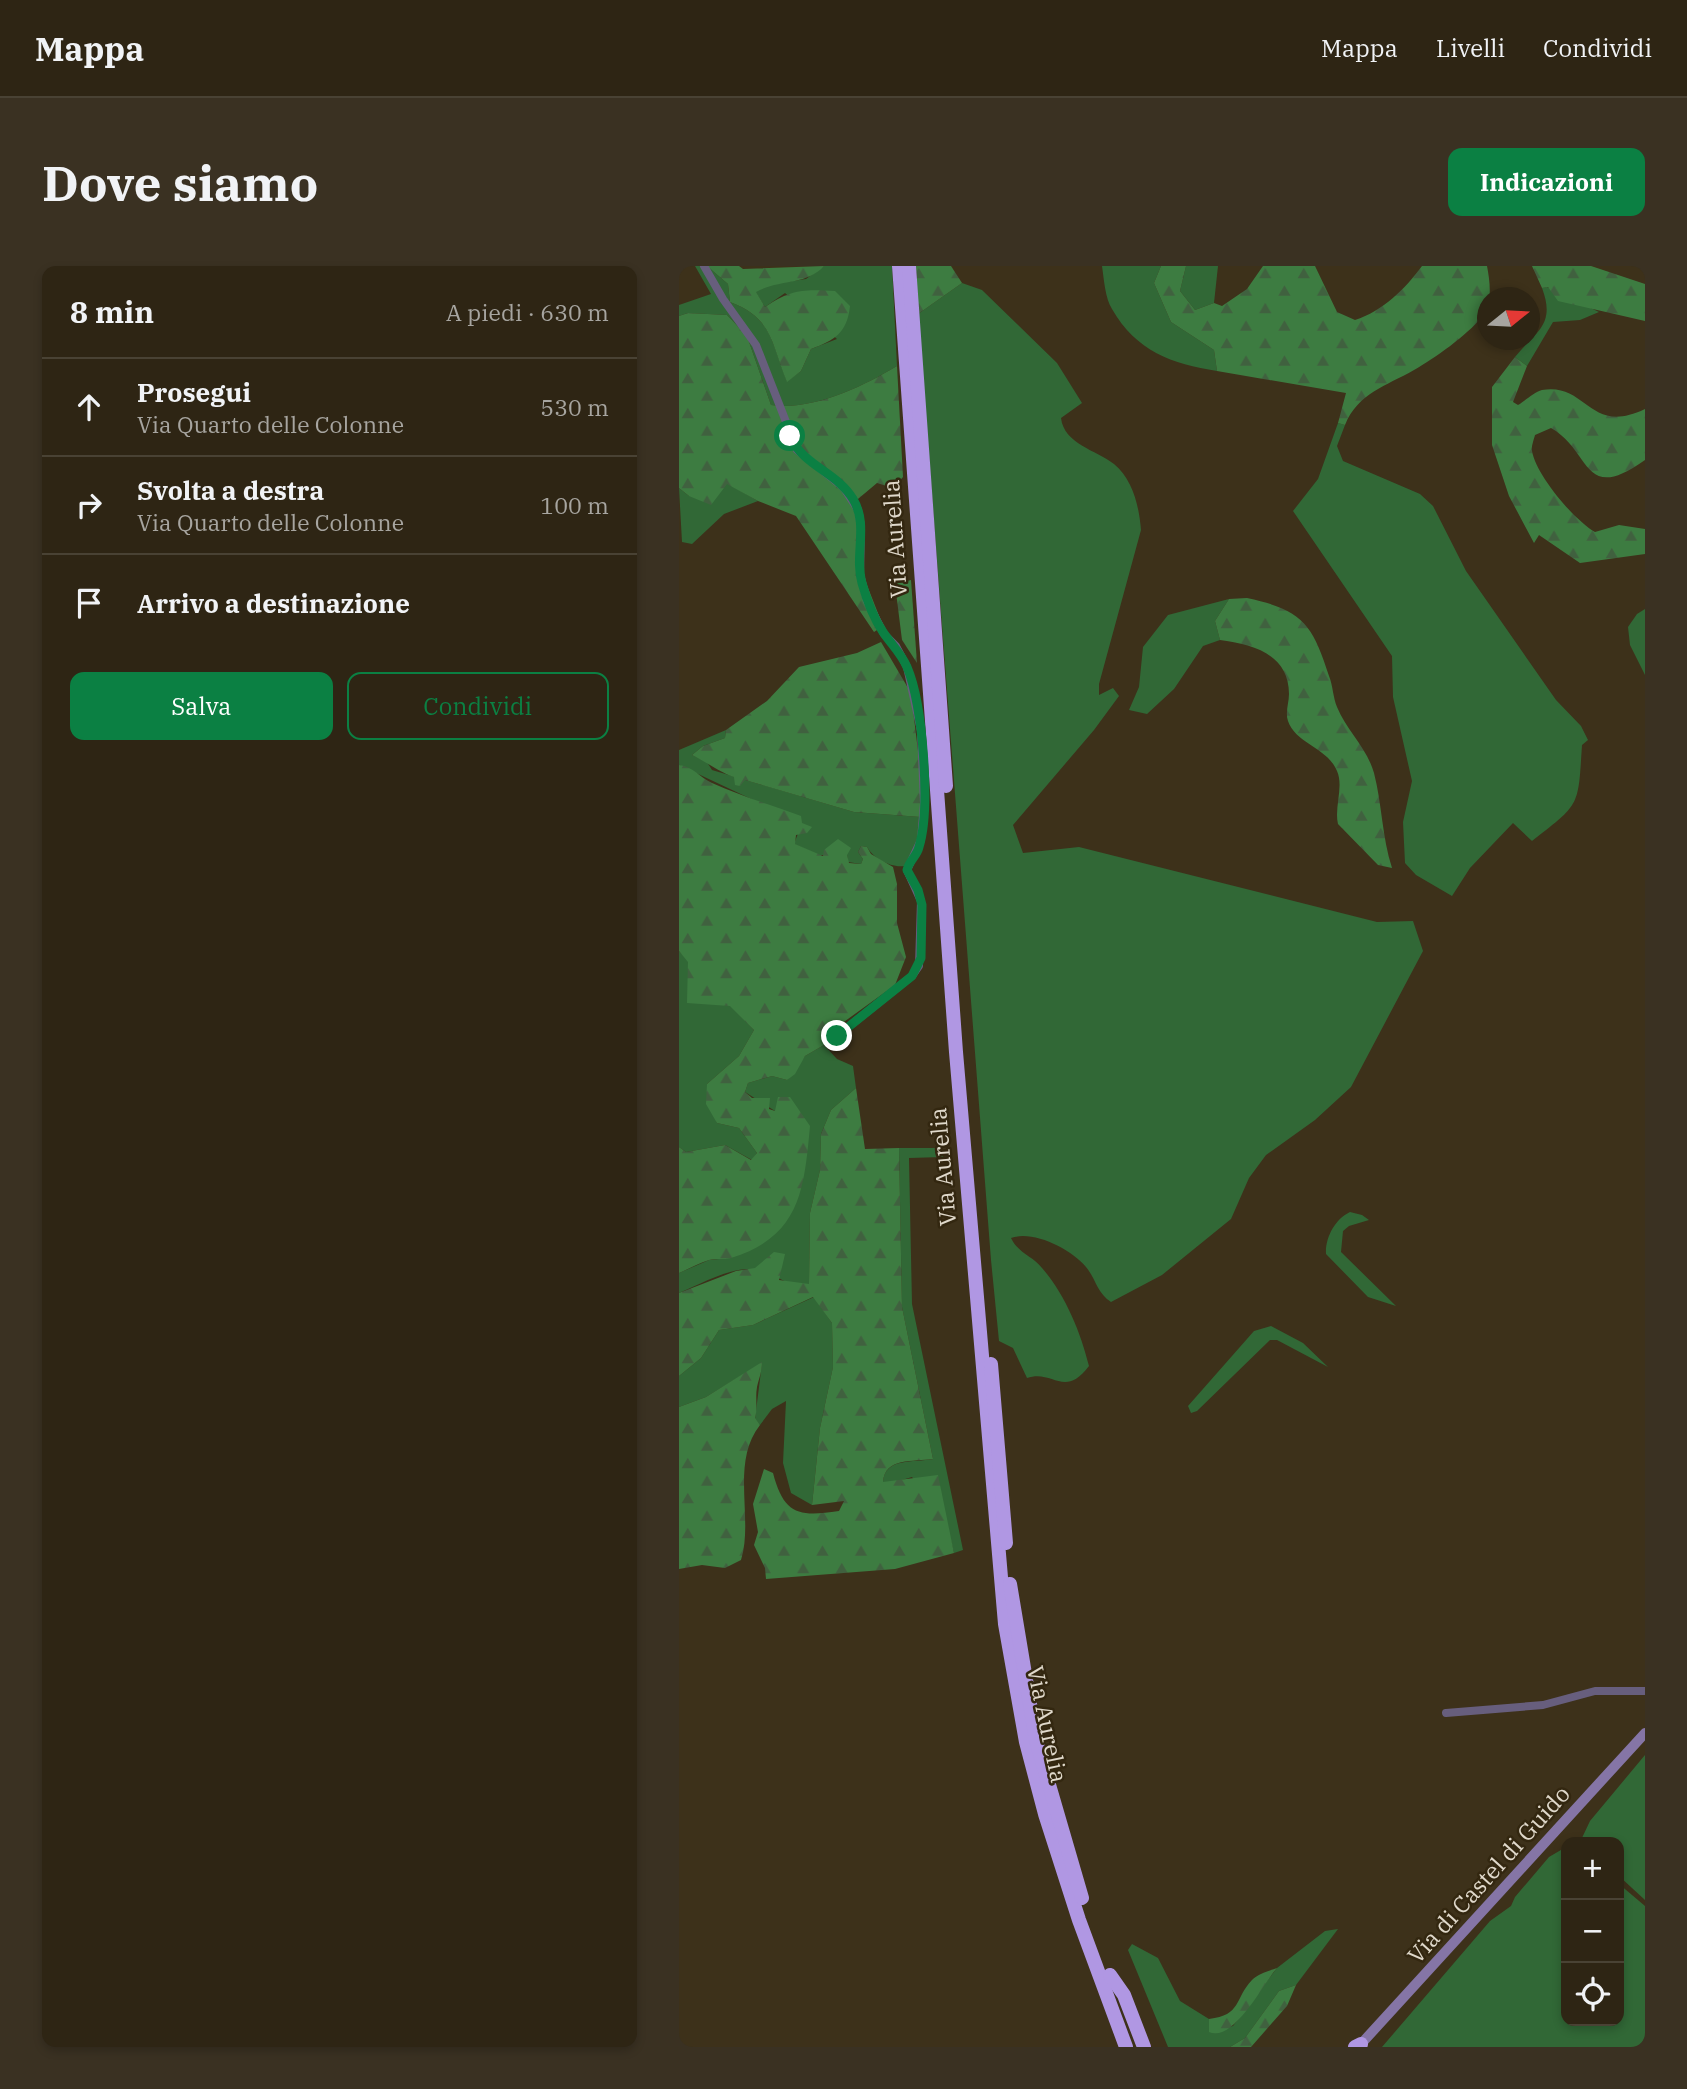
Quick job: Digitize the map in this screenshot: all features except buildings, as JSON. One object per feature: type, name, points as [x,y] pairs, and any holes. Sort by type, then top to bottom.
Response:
[{"type":"highway","name":"Via Aurelia","points":[[898,266],[957,1065],[1005,1624],[1026,1742],[1045,1814],[1126,2047]]},
{"type":"highway","name":"Via Aurelia","points":[[909,266],[966,1052],[1008,1575],[1025,1682],[1045,1774],[1088,1915],[1136,2047]]},
{"type":"highway","points":[[1110,1975],[1124,1996],[1144,2047]]},
{"type":"highway","points":[[1112,2008],[1112,2026],[1119,2047]]},
{"type":"street","points":[[704,266],[759,351],[797,450],[844,488],[856,504],[861,526],[860,574],[867,601],[884,634],[896,646],[905,663],[922,738],[924,803],[919,847],[907,870],[921,901],[921,960],[912,976],[837,1036]]},
{"type":"street","points":[[1446,1713],[1543,1705],[1595,1691],[1645,1691]]},
{"type":"street","name":"Via di Castel di Guido","points":[[1359,2046],[1645,1733]]},
{"type":"green space","points":[[695,266],[707,266],[728,284],[730,302],[744,308],[763,324],[787,381],[801,371],[811,349],[837,339],[785,293],[765,307],[755,291],[772,284],[806,279],[824,266],[892,266],[897,366],[853,389],[820,401],[787,406],[771,405],[747,336],[727,315],[688,313],[679,316],[679,305],[711,294]]},
{"type":"green space","points":[[707,266],[739,266],[743,269],[824,266],[809,277],[773,285],[756,292],[765,307],[798,292],[835,291],[850,306],[846,323],[833,339],[811,349],[801,371],[787,382],[769,333],[763,324],[744,308],[730,302],[728,284]]},
{"type":"green space","points":[[916,266],[951,266],[962,283],[918,314]]},
{"type":"green space","points":[[1102,266],[1161,266],[1154,283],[1171,322],[1214,350],[1217,371],[1170,359],[1132,335],[1110,305]]},
{"type":"green space","points":[[1161,266],[1186,266],[1180,291],[1195,310],[1214,303],[1222,306],[1247,289],[1263,266],[1315,266],[1337,312],[1355,320],[1375,311],[1393,298],[1422,266],[1487,266],[1490,285],[1477,287],[1477,322],[1468,332],[1414,370],[1365,398],[1357,405],[1345,425],[1338,423],[1346,393],[1217,371],[1214,350],[1171,322],[1154,283]]},
{"type":"green space","points":[[1186,266],[1218,266],[1214,303],[1195,310],[1180,291]]},
{"type":"green space","points":[[1532,266],[1591,266],[1645,284],[1645,321],[1558,301],[1548,287],[1542,288]]},
{"type":"green space","points":[[962,283],[982,290],[1057,363],[1082,403],[1061,418],[1063,427],[1082,446],[1121,470],[1137,503],[1141,530],[1099,684],[1099,695],[1113,688],[1119,696],[1094,730],[1013,825],[1023,853],[1079,847],[1377,922],[1413,921],[1423,951],[1351,1087],[1315,1120],[1266,1155],[1249,1178],[1231,1219],[1162,1275],[1111,1302],[1086,1267],[1071,1254],[1040,1239],[1020,1236],[1011,1238],[1050,1278],[1065,1302],[1082,1340],[1089,1366],[1080,1376],[1065,1382],[1036,1376],[1027,1378],[1013,1348],[999,1341],[991,1260],[918,314]]},
{"type":"green space","points":[[1547,287],[1599,312],[1580,320],[1553,322],[1540,344],[1540,329],[1547,311],[1542,288]]},
{"type":"green space","points":[[688,313],[727,315],[747,336],[771,405],[787,406],[820,401],[853,389],[897,366],[903,477],[893,488],[877,483],[852,504],[859,523],[861,570],[883,626],[874,632],[796,516],[758,501],[727,484],[711,505],[689,496],[679,488],[679,316]]},
{"type":"green space","points":[[1521,350],[1536,350],[1527,366],[1515,357]]},
{"type":"green space","points":[[1515,357],[1527,366],[1513,402],[1518,405],[1539,391],[1557,390],[1569,393],[1600,413],[1612,416],[1626,416],[1645,409],[1645,460],[1625,472],[1610,477],[1598,476],[1564,438],[1551,428],[1535,435],[1532,449],[1535,461],[1548,484],[1577,518],[1595,532],[1619,525],[1645,529],[1645,554],[1580,563],[1539,535],[1534,543],[1509,496],[1492,445],[1492,387]]},
{"type":"green space","points":[[1338,423],[1345,425],[1337,446],[1343,461],[1420,494],[1433,506],[1466,571],[1556,700],[1581,726],[1588,740],[1582,745],[1577,793],[1568,810],[1532,841],[1513,823],[1470,868],[1452,896],[1416,875],[1405,863],[1403,822],[1412,781],[1393,697],[1392,656],[1293,511],[1318,479]]},
{"type":"green space","points":[[727,483],[758,501],[724,514],[692,544],[682,542],[679,488],[689,496]]},
{"type":"green space","points":[[911,580],[917,663],[902,640],[895,584]]},
{"type":"green space","points":[[1247,598],[1293,614],[1310,631],[1317,643],[1337,707],[1367,756],[1374,773],[1392,868],[1378,865],[1338,824],[1340,784],[1337,771],[1326,756],[1292,729],[1287,718],[1289,694],[1283,669],[1276,660],[1256,648],[1220,640],[1215,621],[1229,599]]},
{"type":"green space","points":[[1229,599],[1215,621],[1220,640],[1203,646],[1174,689],[1147,714],[1129,710],[1139,687],[1143,647],[1168,615]]},
{"type":"green space","points":[[1645,609],[1645,675],[1630,645],[1628,627],[1637,614]]},
{"type":"green space","points":[[881,642],[911,693],[921,776],[921,817],[854,812],[745,780],[740,786],[735,785],[734,777],[692,755],[703,746],[725,738],[726,730],[767,701],[799,667],[857,653]]},
{"type":"green space","points":[[726,730],[725,738],[703,746],[692,755],[707,762],[712,770],[854,812],[921,817],[917,848],[904,866],[899,866],[883,861],[867,847],[861,846],[858,852],[863,859],[861,864],[848,862],[847,855],[819,855],[794,844],[802,823],[679,765],[679,750]]},
{"type":"green space","points":[[679,765],[723,788],[801,816],[802,823],[812,827],[807,833],[796,835],[795,844],[823,856],[824,850],[838,839],[851,848],[847,855],[849,863],[861,864],[863,859],[858,852],[861,846],[867,847],[871,854],[893,867],[897,884],[897,923],[906,957],[895,985],[841,1024],[824,1045],[805,1056],[795,1074],[787,1080],[772,1076],[748,1083],[745,1092],[752,1098],[770,1098],[769,1109],[775,1111],[778,1097],[790,1097],[810,1126],[801,1190],[785,1223],[772,1237],[754,1249],[731,1258],[709,1260],[679,1273],[679,1147],[686,1152],[725,1145],[751,1160],[757,1153],[739,1128],[717,1123],[706,1104],[707,1084],[739,1056],[754,1030],[730,1006],[687,1003],[688,962],[679,951]]},
{"type":"green space","points":[[679,951],[754,1030],[739,1056],[707,1084],[717,1123],[739,1128],[757,1153],[752,1160],[725,1145],[686,1152],[679,1147]]},
{"type":"green space","points":[[824,1045],[837,1059],[853,1066],[856,1088],[831,1110],[821,1134],[820,1170],[810,1213],[809,1284],[794,1284],[766,1272],[743,1269],[715,1277],[679,1293],[679,1273],[709,1260],[728,1258],[775,1111],[745,1092],[748,1083],[772,1076],[787,1080],[805,1056]]},
{"type":"green space","points":[[856,1088],[865,1149],[899,1148],[902,1307],[933,1459],[894,1465],[885,1474],[883,1482],[938,1475],[954,1553],[895,1569],[766,1579],[765,1568],[754,1545],[758,1532],[753,1504],[764,1469],[773,1473],[782,1498],[795,1510],[813,1514],[839,1511],[844,1501],[812,1505],[820,1428],[833,1367],[832,1323],[813,1297],[753,1325],[719,1330],[701,1358],[679,1376],[679,1293],[736,1271],[755,1268],[774,1252],[785,1254],[779,1280],[809,1284],[810,1213],[820,1170],[821,1134],[831,1110]]},
{"type":"green space","points":[[899,1148],[942,1148],[943,1157],[909,1158],[912,1304],[963,1550],[954,1553],[947,1525],[912,1477],[892,1483],[883,1482],[885,1474],[894,1465],[933,1459],[902,1307]]},
{"type":"green space","points":[[1350,1212],[1369,1220],[1349,1226],[1343,1231],[1341,1252],[1396,1306],[1368,1297],[1326,1254],[1332,1230],[1340,1219]]},
{"type":"green space","points":[[814,1297],[832,1323],[833,1367],[820,1428],[812,1505],[791,1493],[783,1463],[786,1401],[772,1409],[760,1425],[755,1419],[762,1363],[706,1397],[679,1407],[679,1376],[701,1358],[719,1330],[753,1325]]},
{"type":"green space","points":[[1271,1326],[1303,1343],[1328,1367],[1277,1340],[1270,1340],[1197,1411],[1191,1413],[1188,1406],[1254,1331]]},
{"type":"green space","points":[[762,1362],[756,1391],[755,1418],[760,1425],[751,1440],[744,1474],[745,1527],[741,1560],[725,1568],[702,1565],[679,1569],[679,1407],[706,1397]]},
{"type":"green space","points":[[1645,1755],[1645,1900],[1624,1881],[1624,1837],[1582,1837],[1590,1821]]},
{"type":"green space","points":[[1561,1850],[1561,2026],[1624,2026],[1624,1888],[1645,1906],[1645,2047],[1382,2047],[1490,1921],[1511,1906],[1515,1897],[1549,1857]]},
{"type":"green space","points":[[1338,1929],[1296,1985],[1279,1991],[1245,2038],[1230,2047],[1168,2047],[1128,1950],[1132,1944],[1158,1958],[1180,2001],[1209,2019],[1209,2032],[1233,2026],[1277,1968],[1325,1931]]},
{"type":"green space","points":[[1277,1968],[1237,2021],[1218,2033],[1209,2032],[1209,2019],[1227,2014],[1252,1980]]},
{"type":"green space","points":[[1296,1985],[1287,2006],[1251,2047],[1230,2047],[1245,2038],[1279,1991]]},
{"type":"route","points":[[790,436],[802,456],[844,488],[856,504],[861,526],[860,574],[867,601],[884,634],[896,646],[909,672],[922,738],[924,803],[921,840],[907,870],[921,901],[920,964],[912,976],[837,1036]]}]
